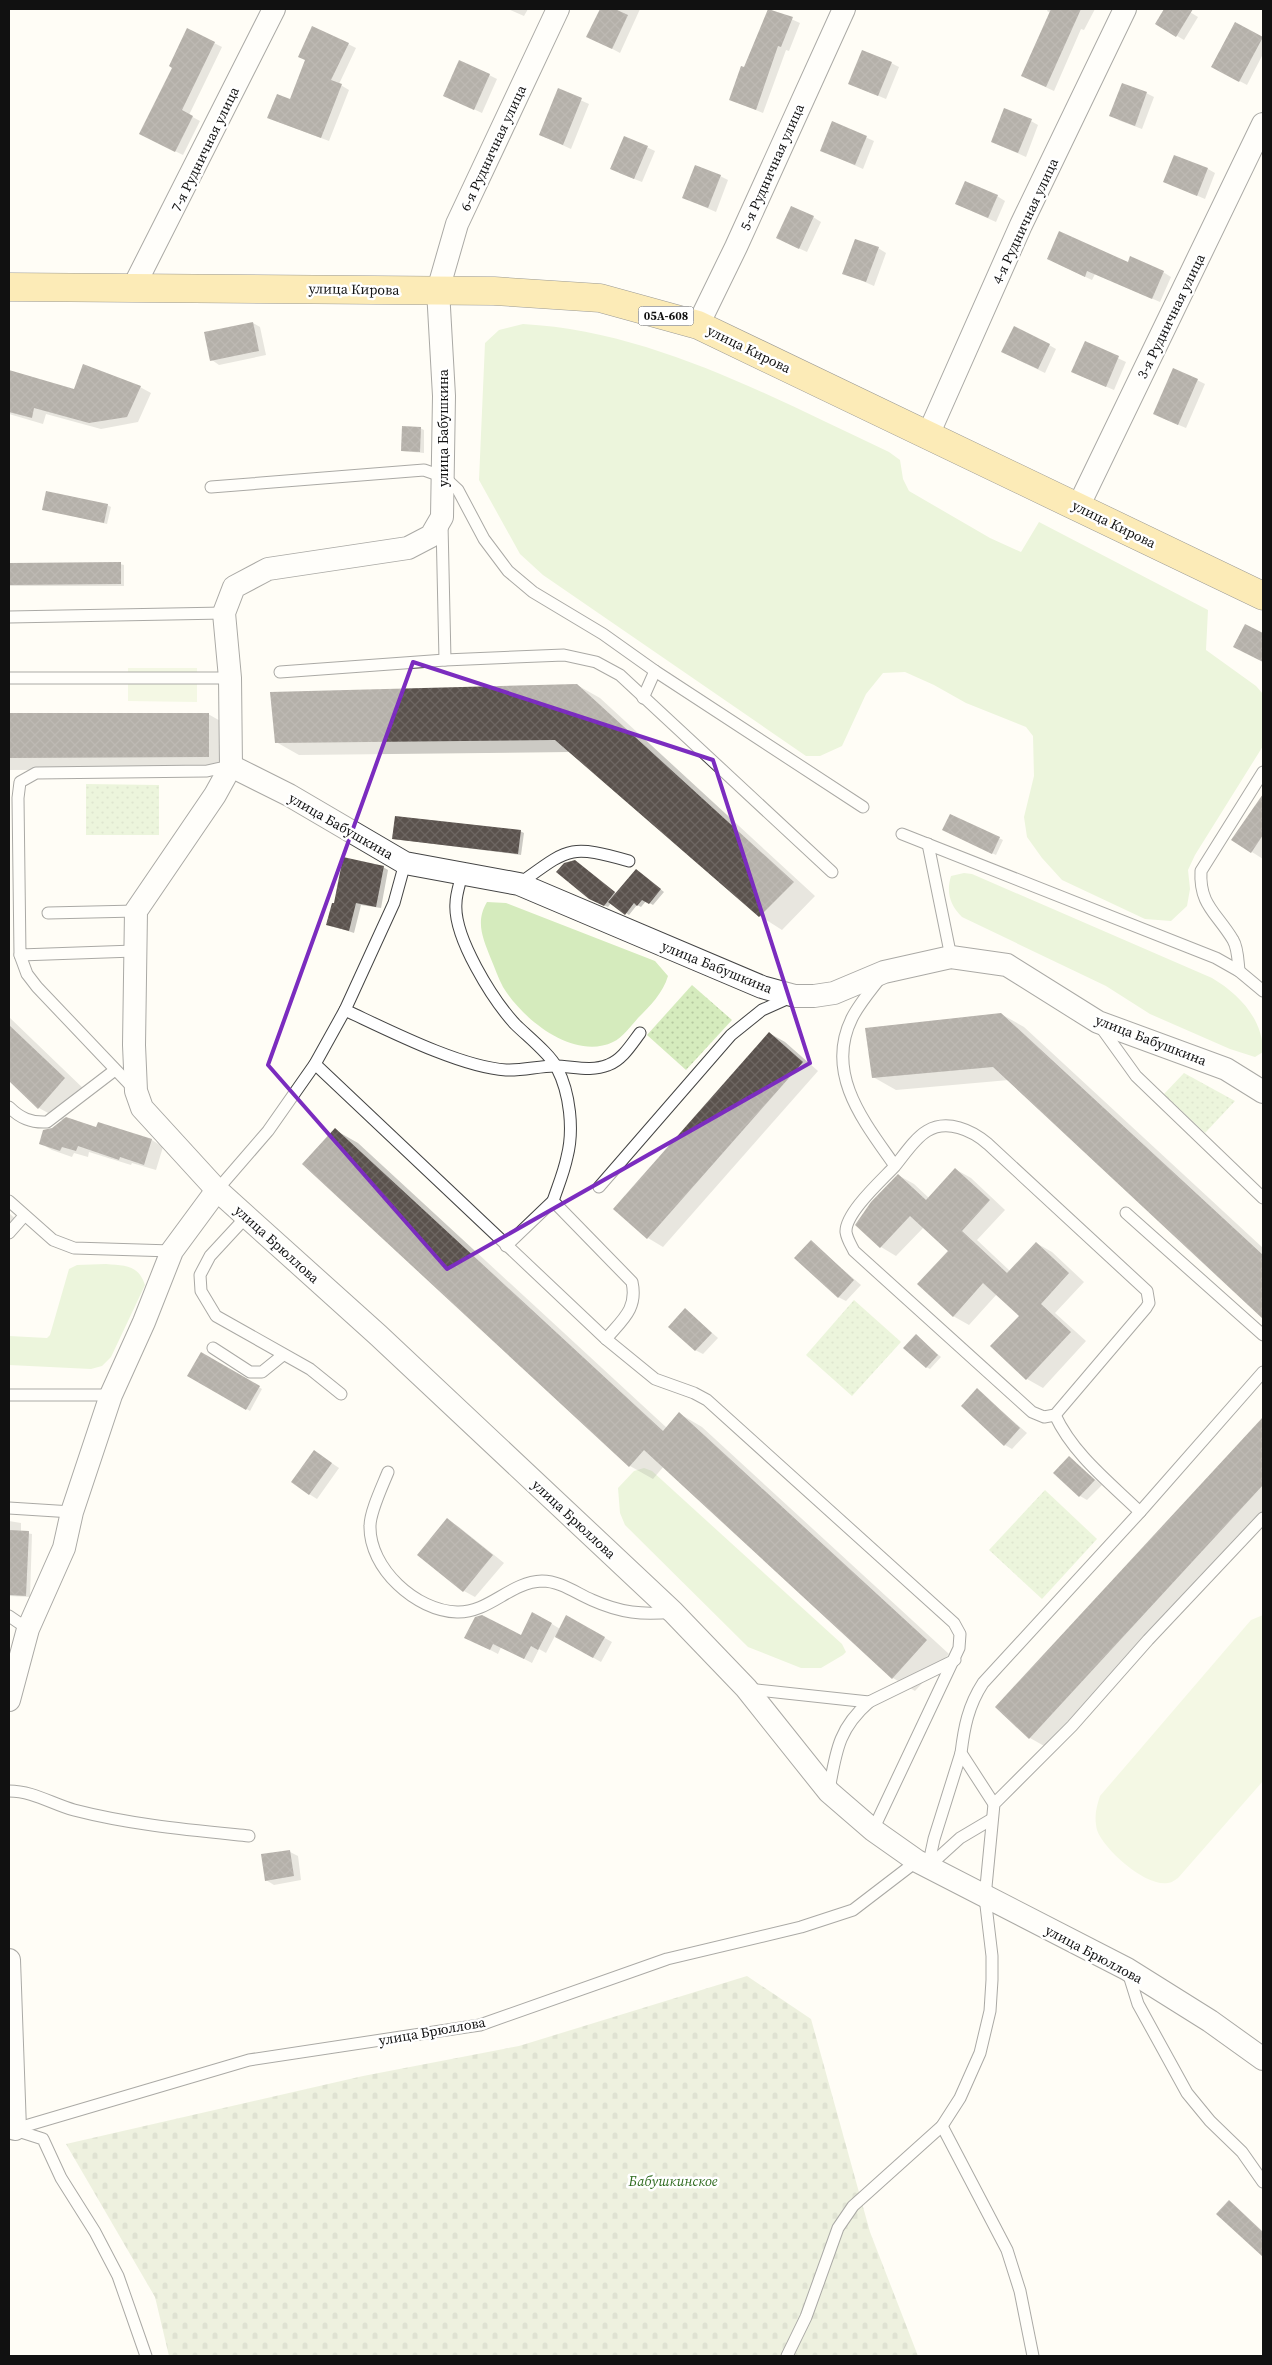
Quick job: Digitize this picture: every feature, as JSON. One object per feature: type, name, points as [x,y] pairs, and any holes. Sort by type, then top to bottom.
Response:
[{"type":"main road","name":"улица Кирова","points":[[9,287],[494,291],[600,298],[698,325],[1263,596]]},
{"type":"street","name":"7-я Рудничная улица","points":[[133,288],[274,9]]},
{"type":"street","name":"6-я Рудничная улица","points":[[438,290],[457,224],[558,9]]},
{"type":"street","name":"5-я Рудничная улица","points":[[698,325],[844,9]]},
{"type":"street","name":"4-я Рудничная улица","points":[[933,438],[1021,225],[1125,9]]},
{"type":"street","name":"3-я Рудничная улица","points":[[1078,507],[1263,124]]},
{"type":"street","name":"улица Бабушкина","points":[[438,290],[444,396],[442,517]]},
{"type":"street","points":[[9,1700],[14,1660],[64,1548],[72,1512],[110,1395],[144,1322],[172,1251],[217,1190],[142,1108],[136,1091],[134,951],[136,911],[215,795],[231,766],[230,678],[224,613],[234,587],[268,569],[408,548],[431,536],[442,517]]},
{"type":"street","name":"улица Бабушкина","points":[[231,766],[289,795],[405,863],[519,884],[762,987],[795,996],[814,996],[834,993],[884,972],[951,957],[1007,965],[1098,1022],[1226,1069],[1263,1092]]},
{"type":"street","name":"улица Брюллова","points":[[217,1190],[673,1612],[746,1688],[829,1792],[873,1830],[922,1864],[1127,1970],[1210,2021],[1263,2059]]},
{"type":"street","points":[[9,1960],[12,2130]]},
{"type":"lane","points":[[211,487],[424,470],[444,478],[458,490],[484,539],[508,571],[532,592],[603,634],[655,671],[863,807]]},
{"type":"lane","points":[[442,517],[445,660]]},
{"type":"lane","points":[[9,617],[224,613]]},
{"type":"lane","points":[[280,672],[445,660],[564,656],[596,662],[620,675],[832,872]]},
{"type":"lane","points":[[643,698],[655,671]]},
{"type":"lane","points":[[9,678],[230,678]]},
{"type":"lane","points":[[136,1091],[37,987],[27,974],[20,955],[18,798],[20,782],[36,773],[207,772],[231,766]]},
{"type":"lane","points":[[1239,971],[1234,942],[1208,904],[1200,888],[1201,871],[1263,772]]},
{"type":"lane","points":[[902,834],[1216,958],[1239,971],[1263,991]]},
{"type":"lane","points":[[928,844],[951,957]]},
{"type":"lane","points":[[519,884],[559,855],[568,852],[594,851],[630,861]]},
{"type":"lane","points":[[217,1190],[268,1131],[315,1064],[345,1010],[394,903],[405,863]]},
{"type":"lane","points":[[462,874],[455,904],[465,943],[489,991],[514,1023],[556,1066],[563,1084],[569,1110],[570,1142],[567,1158],[553,1201],[506,1246]]},
{"type":"lane","points":[[48,913],[136,911]]},
{"type":"lane","points":[[20,955],[134,951]]},
{"type":"lane","points":[[884,972],[852,1019],[844,1042],[844,1059],[845,1076],[853,1103],[895,1166]]},
{"type":"lane","points":[[599,1186],[731,1035],[762,1010],[795,996]]},
{"type":"lane","points":[[345,1010],[390,1032],[477,1064],[504,1070],[556,1066],[589,1069],[606,1066],[616,1061],[640,1033]]},
{"type":"lane","points":[[1098,1022],[1136,1076],[1263,1198]]},
{"type":"lane","points":[[315,1064],[606,1339],[655,1379],[694,1393],[707,1400],[954,1623],[960,1634],[959,1648],[873,1830]]},
{"type":"lane","points":[[9,1107],[17,1114],[35,1123],[47,1122],[115,1070]]},
{"type":"lane","points":[[944,1126],[969,1130],[995,1150],[1147,1291],[1149,1303],[1146,1308],[1055,1414],[1044,1417],[1032,1412],[854,1251],[846,1230],[852,1214],[895,1166],[926,1131],[944,1126]]},
{"type":"lane","points":[[553,1201],[632,1282],[635,1296],[632,1306],[606,1339]]},
{"type":"lane","points":[[9,1202],[53,1240],[74,1248],[172,1251]]},
{"type":"lane","points":[[1126,1213],[1263,1335]]},
{"type":"lane","points":[[9,1233],[24,1216]]},
{"type":"lane","points":[[247,1216],[210,1256],[200,1275],[201,1292],[216,1316],[310,1370],[341,1394]]},
{"type":"lane","points":[[214,1348],[250,1372],[262,1372],[282,1355]]},
{"type":"lane","points":[[922,1864],[934,1838],[961,1754],[967,1715],[983,1683],[1140,1512],[1263,1372]]},
{"type":"lane","points":[[9,1395],[110,1395]]},
{"type":"lane","points":[[1055,1414],[1063,1432],[1075,1448],[1140,1512]]},
{"type":"lane","points":[[388,1472],[370,1525],[374,1550],[388,1574],[404,1590],[426,1605],[458,1612],[481,1607],[508,1591],[526,1584],[543,1581],[565,1586],[617,1610],[638,1614],[673,1612]]},
{"type":"lane","points":[[9,1508],[72,1512]]},
{"type":"lane","points":[[788,2356],[806,2317],[838,2228],[853,2206],[942,2126],[970,2078],[980,2053],[990,2012],[992,1956],[985,1897],[994,1804],[1072,1726],[1148,1640],[1263,1518]]},
{"type":"lane","points":[[9,1616],[28,1629]]},
{"type":"lane","points":[[829,1792],[834,1758],[852,1717],[869,1702],[954,1660]]},
{"type":"lane","points":[[746,1688],[869,1702]]},
{"type":"lane","points":[[961,1754],[994,1804]]},
{"type":"lane","points":[[9,1790],[21,1791],[73,1809],[147,1825],[249,1836]]},
{"type":"lane","points":[[922,1864],[992,1819]]},
{"type":"lane","name":"улица Брюллова","points":[[12,2130],[249,2060],[480,2025],[667,1959],[801,1927],[853,1910],[922,1864]]},
{"type":"lane","points":[[1127,1970],[1138,2004],[1187,2093],[1210,2121],[1242,2152],[1263,2182]]},
{"type":"lane","points":[[942,2126],[1007,2250],[1020,2292],[1033,2356]]},
{"type":"lane","points":[[12,2130],[43,2139],[61,2178],[95,2232],[118,2276],[146,2356]]},
{"type":"highlighted area","points":[[413,662],[713,760],[810,1063],[447,1269],[268,1065]]},
{"type":"green space","points":[[523,324],[571,329],[619,339],[711,370],[889,452],[900,460],[903,479],[909,491],[990,538],[1021,552],[1039,522],[1208,610],[1206,650],[1256,686],[1263,694],[1263,746],[1195,855],[1188,870],[1190,889],[1187,906],[1171,921],[1145,919],[1062,880],[1042,858],[1027,837],[1024,817],[1034,776],[1033,736],[1026,727],[966,703],[934,685],[905,672],[883,673],[866,694],[842,746],[820,756],[806,756],[543,575],[520,554],[479,480],[485,343],[499,330]]},
{"type":"green space","points":[[128,668],[197,668],[197,702],[128,701]]},
{"type":"green space","points":[[86,784],[159,785],[159,835],[86,835]]},
{"type":"green space","points":[[964,873],[972,874],[1212,978],[1222,984],[1248,1009],[1259,1029],[1263,1052],[1255,1057],[1230,1049],[1150,1014],[1106,986],[962,917],[952,903],[949,888],[951,876]]},
{"type":"green space","points":[[487,902],[506,903],[655,961],[668,976],[666,982],[651,1004],[626,1032],[613,1042],[598,1046],[582,1046],[550,1034],[523,1012],[503,987],[498,977],[483,937],[481,916]]},
{"type":"green space","points":[[692,985],[732,1020],[686,1070],[647,1035]]},
{"type":"green space","points":[[1184,1073],[1235,1101],[1205,1133],[1164,1094]]},
{"type":"green space","points":[[106,1264],[130,1267],[139,1273],[145,1285],[111,1357],[102,1366],[91,1369],[9,1365],[9,1336],[47,1338],[50,1335],[69,1269],[77,1265]]},
{"type":"green space","points":[[854,1300],[901,1342],[852,1396],[806,1355]]},
{"type":"green space","points":[[644,1468],[652,1471],[842,1644],[846,1652],[821,1668],[801,1668],[748,1647],[625,1525],[620,1513],[618,1488],[634,1471]]},
{"type":"green space","points":[[1045,1490],[1097,1539],[1042,1599],[989,1550]]},
{"type":"green space","points":[[1263,1615],[1263,1781],[1178,1878],[1168,1883],[1159,1883],[1149,1879],[1117,1857],[1101,1838],[1097,1830],[1096,1821],[1100,1796],[1251,1620]]},
{"type":"green space","name":"Бабушкинское","points":[[747,1976],[811,2019],[870,2232],[918,2356],[169,2356],[155,2297],[66,2144],[363,2076],[519,2046]]},
{"type":"building","points":[[600,9],[615,9],[628,15],[612,49],[586,37]]},
{"type":"building","points":[[768,9],[793,17],[781,47],[778,46],[756,110],[729,100],[741,66],[744,67]]},
{"type":"building","points":[[1051,9],[1081,9],[1046,87],[1021,76]]},
{"type":"building","points":[[1164,9],[1193,9],[1176,37],[1155,24]]},
{"type":"building","points":[[1235,22],[1263,37],[1239,82],[1211,67]]},
{"type":"building","points":[[312,26],[349,43],[331,80],[342,84],[321,138],[267,118],[277,94],[290,99],[305,60],[298,57]]},
{"type":"building","points":[[187,28],[215,42],[182,110],[193,116],[175,152],[139,134],[172,68],[169,66]]},
{"type":"building","points":[[862,50],[892,62],[878,96],[848,84]]},
{"type":"building","points":[[459,60],[490,74],[474,110],[443,96]]},
{"type":"building","points":[[1122,83],[1147,92],[1135,126],[1109,116]]},
{"type":"building","points":[[558,88],[582,98],[563,145],[539,135]]},
{"type":"building","points":[[1004,108],[1032,119],[1018,153],[991,142]]},
{"type":"building","points":[[832,121],[867,136],[855,165],[820,151]]},
{"type":"building","points":[[624,136],[648,146],[634,179],[610,169]]},
{"type":"building","points":[[1174,155],[1208,168],[1197,196],[1163,182]]},
{"type":"building","points":[[695,165],[721,175],[708,208],[682,198]]},
{"type":"building","points":[[965,181],[998,195],[988,218],[955,204]]},
{"type":"building","points":[[791,206],[814,216],[799,249],[776,238]]},
{"type":"building","points":[[1059,231],[1128,262],[1130,256],[1164,271],[1152,299],[1087,271],[1085,277],[1047,259]]},
{"type":"building","points":[[855,239],[879,247],[866,282],[842,274]]},
{"type":"building","points":[[253,322],[259,351],[210,361],[204,332]]},
{"type":"building","points":[[1014,326],[1050,344],[1038,369],[1001,352]]},
{"type":"building","points":[[1085,341],[1119,356],[1106,387],[1071,372]]},
{"type":"building","points":[[83,364],[141,386],[127,417],[89,423],[34,408],[32,418],[9,412],[9,370],[74,389]]},
{"type":"building","points":[[1173,368],[1198,379],[1178,425],[1153,414]]},
{"type":"building","points":[[402,426],[421,427],[420,452],[401,451]]},
{"type":"building","points":[[46,491],[108,504],[104,523],[42,510]]},
{"type":"building","points":[[121,562],[121,584],[9,585],[9,563]]},
{"type":"building","points":[[1245,624],[1263,633],[1263,662],[1233,647]]},
{"type":"building","points":[[577,684],[794,882],[759,917],[555,740],[275,743],[270,692]]},
{"type":"building","points":[[9,713],[209,713],[209,757],[9,758]]},
{"type":"building","points":[[1263,794],[1263,835],[1251,853],[1231,840]]},
{"type":"building","points":[[950,814],[1000,837],[992,854],[942,830]]},
{"type":"building","points":[[395,816],[521,830],[518,854],[392,839]]},
{"type":"building","points":[[343,857],[384,866],[376,907],[356,903],[349,931],[326,925],[332,903],[334,903]]},
{"type":"building","points":[[575,860],[615,892],[604,906],[589,899],[556,872],[564,863]]},
{"type":"building","points":[[636,869],[661,889],[649,904],[642,900],[637,906],[634,903],[625,915],[608,902]]},
{"type":"building","points":[[1001,1013],[1263,1255],[1263,1319],[993,1067],[872,1078],[865,1028]]},
{"type":"building","points":[[9,1025],[65,1078],[38,1109],[9,1081]]},
{"type":"building","points":[[769,1032],[803,1062],[647,1239],[613,1209]]},
{"type":"building","points":[[66,1117],[96,1127],[98,1122],[152,1139],[144,1165],[120,1157],[119,1160],[78,1146],[76,1151],[62,1147],[60,1151],[39,1144],[43,1130],[52,1128]]},
{"type":"building","points":[[335,1128],[663,1431],[679,1412],[927,1640],[892,1679],[644,1450],[629,1467],[302,1164]]},
{"type":"building","points":[[955,1168],[990,1200],[962,1231],[1007,1273],[1036,1242],[1069,1273],[1041,1304],[1071,1332],[1026,1380],[990,1346],[1019,1316],[983,1283],[953,1317],[917,1284],[948,1251],[910,1216],[880,1248],[855,1225],[871,1202],[898,1174],[926,1200]]},
{"type":"building","points":[[811,1240],[854,1280],[838,1298],[794,1258]]},
{"type":"building","points":[[685,1308],[712,1333],[695,1351],[668,1327]]},
{"type":"building","points":[[916,1334],[938,1355],[926,1368],[903,1348]]},
{"type":"building","points":[[201,1352],[260,1386],[246,1410],[187,1376]]},
{"type":"building","points":[[977,1388],[1020,1428],[1004,1446],[961,1406]]},
{"type":"building","points":[[1263,1417],[1263,1485],[1029,1739],[995,1707]]},
{"type":"building","points":[[314,1450],[332,1463],[309,1495],[291,1482]]},
{"type":"building","points":[[1069,1456],[1095,1480],[1079,1497],[1053,1473]]},
{"type":"building","points":[[447,1518],[493,1555],[463,1592],[417,1555]]},
{"type":"building","points":[[9,1530],[29,1531],[26,1596],[9,1595]]},
{"type":"building","points":[[532,1612],[552,1623],[538,1650],[531,1646],[524,1659],[493,1644],[490,1650],[464,1638],[475,1617],[482,1615],[521,1635]]},
{"type":"building","points":[[566,1615],[605,1637],[593,1658],[555,1637]]},
{"type":"building","points":[[290,1850],[294,1876],[265,1881],[261,1854]]},
{"type":"building","points":[[1229,2200],[1263,2232],[1263,2257],[1216,2214]]}]
